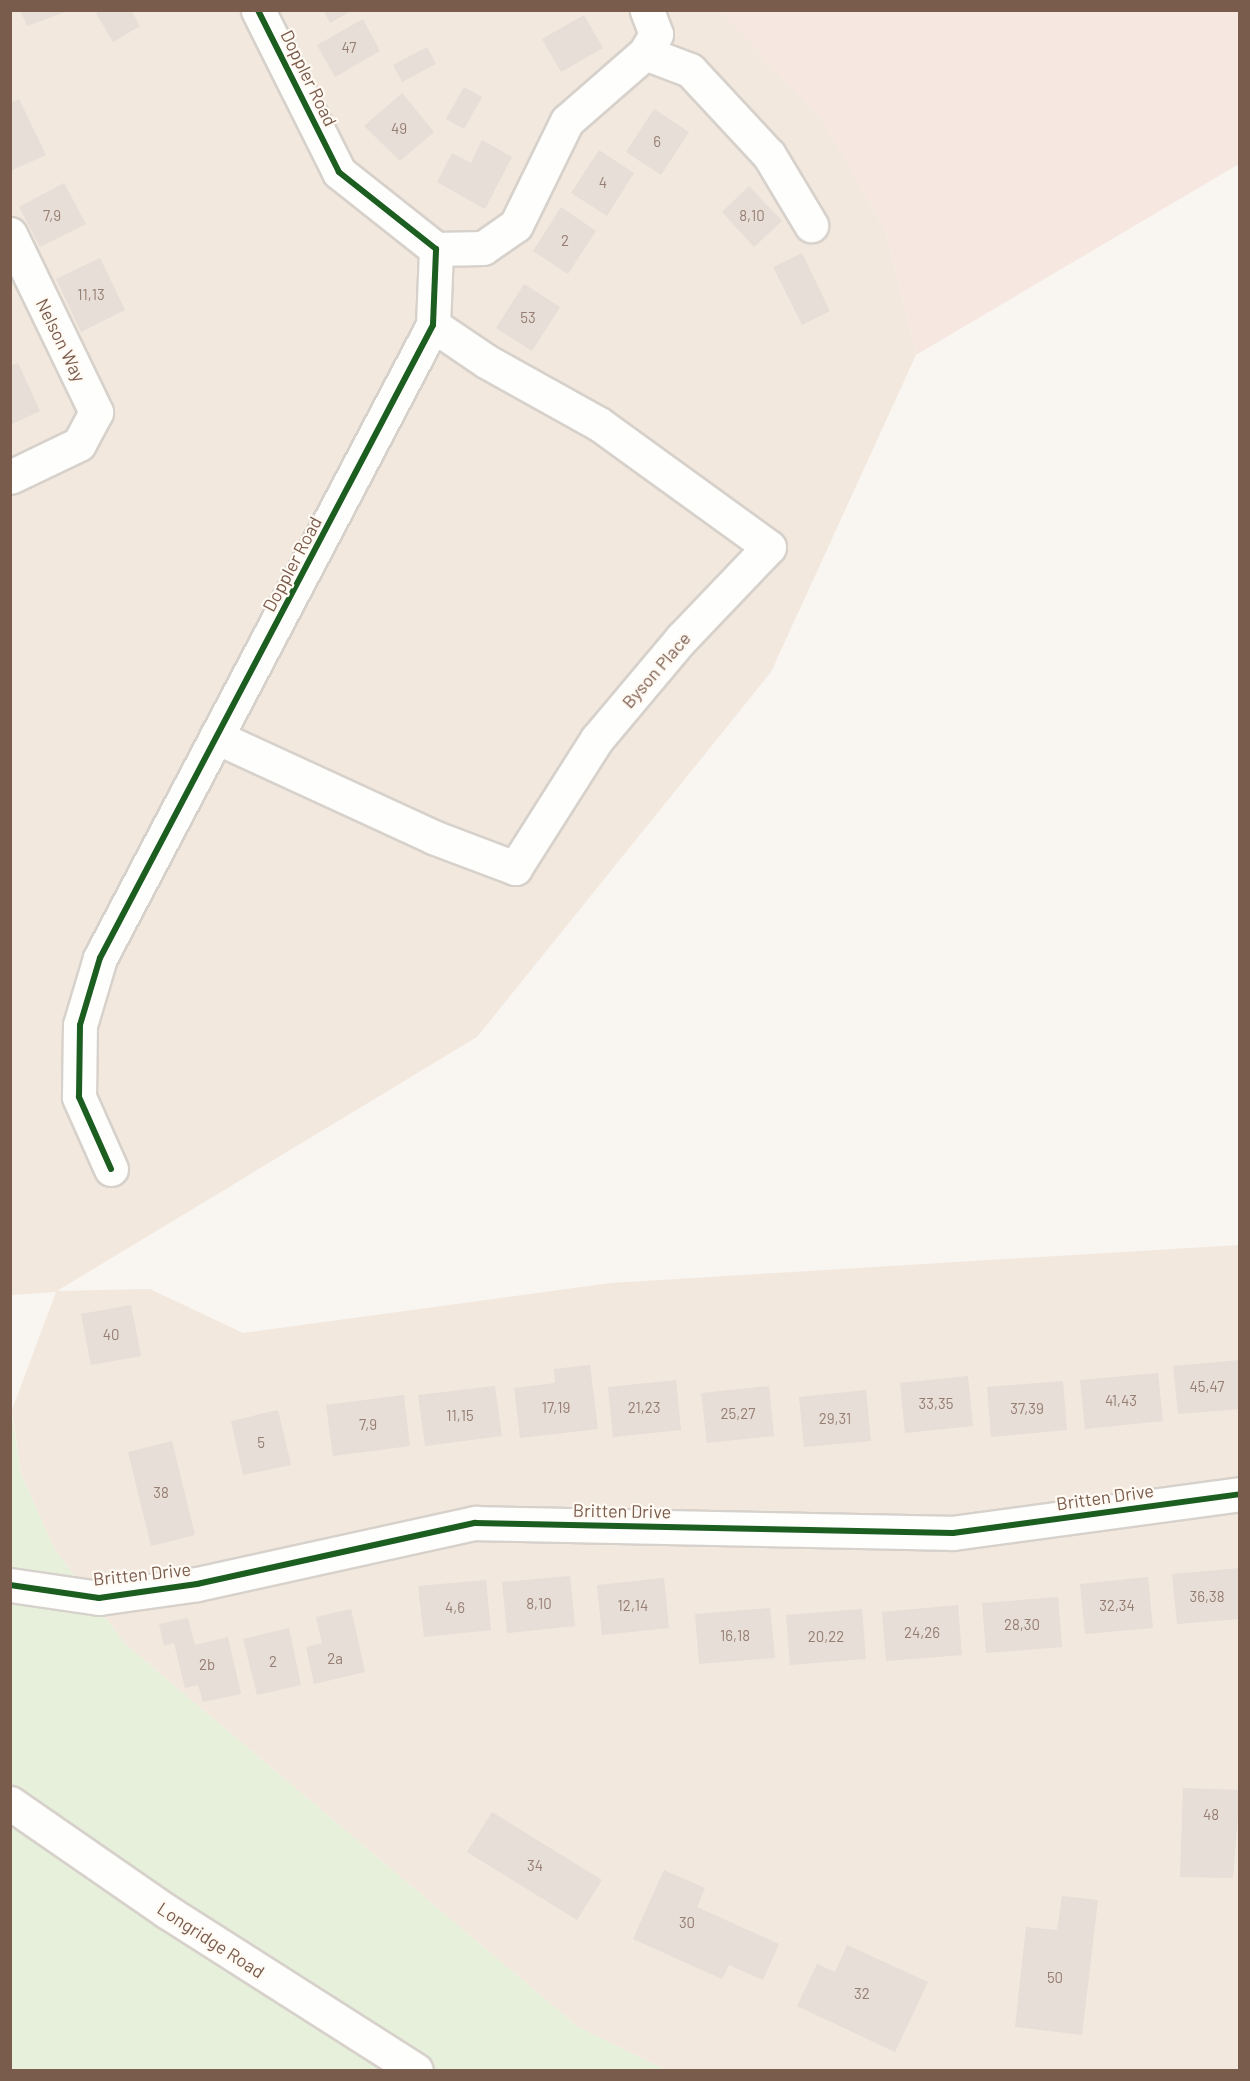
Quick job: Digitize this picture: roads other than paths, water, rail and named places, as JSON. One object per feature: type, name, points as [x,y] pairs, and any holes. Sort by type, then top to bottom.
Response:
[{"type":"street","name":"Doppler Road","points":[[111,1169],[79,1097],[80,1025],[100,958],[433,325],[436,249],[339,172],[258,10]]},
{"type":"street","points":[[436,249],[483,248],[516,225],[567,121],[645,53],[656,34],[647,10]]},
{"type":"street","points":[[645,53],[690,70],[769,155],[811,225]]},
{"type":"street","name":"Nelson Way","points":[[10,234],[96,412],[79,444],[10,477]]},
{"type":"street","name":"Byson Place","points":[[216,737],[433,837],[515,868],[597,739],[769,547],[599,424],[486,361],[433,325]]},
{"type":"street","name":"Britten Drive","points":[[10,1585],[99,1598],[197,1584],[475,1523],[953,1533],[1239,1494]]},
{"type":"street","name":"Longridge Road","points":[[10,1803],[166,1911],[416,2070]]}]
